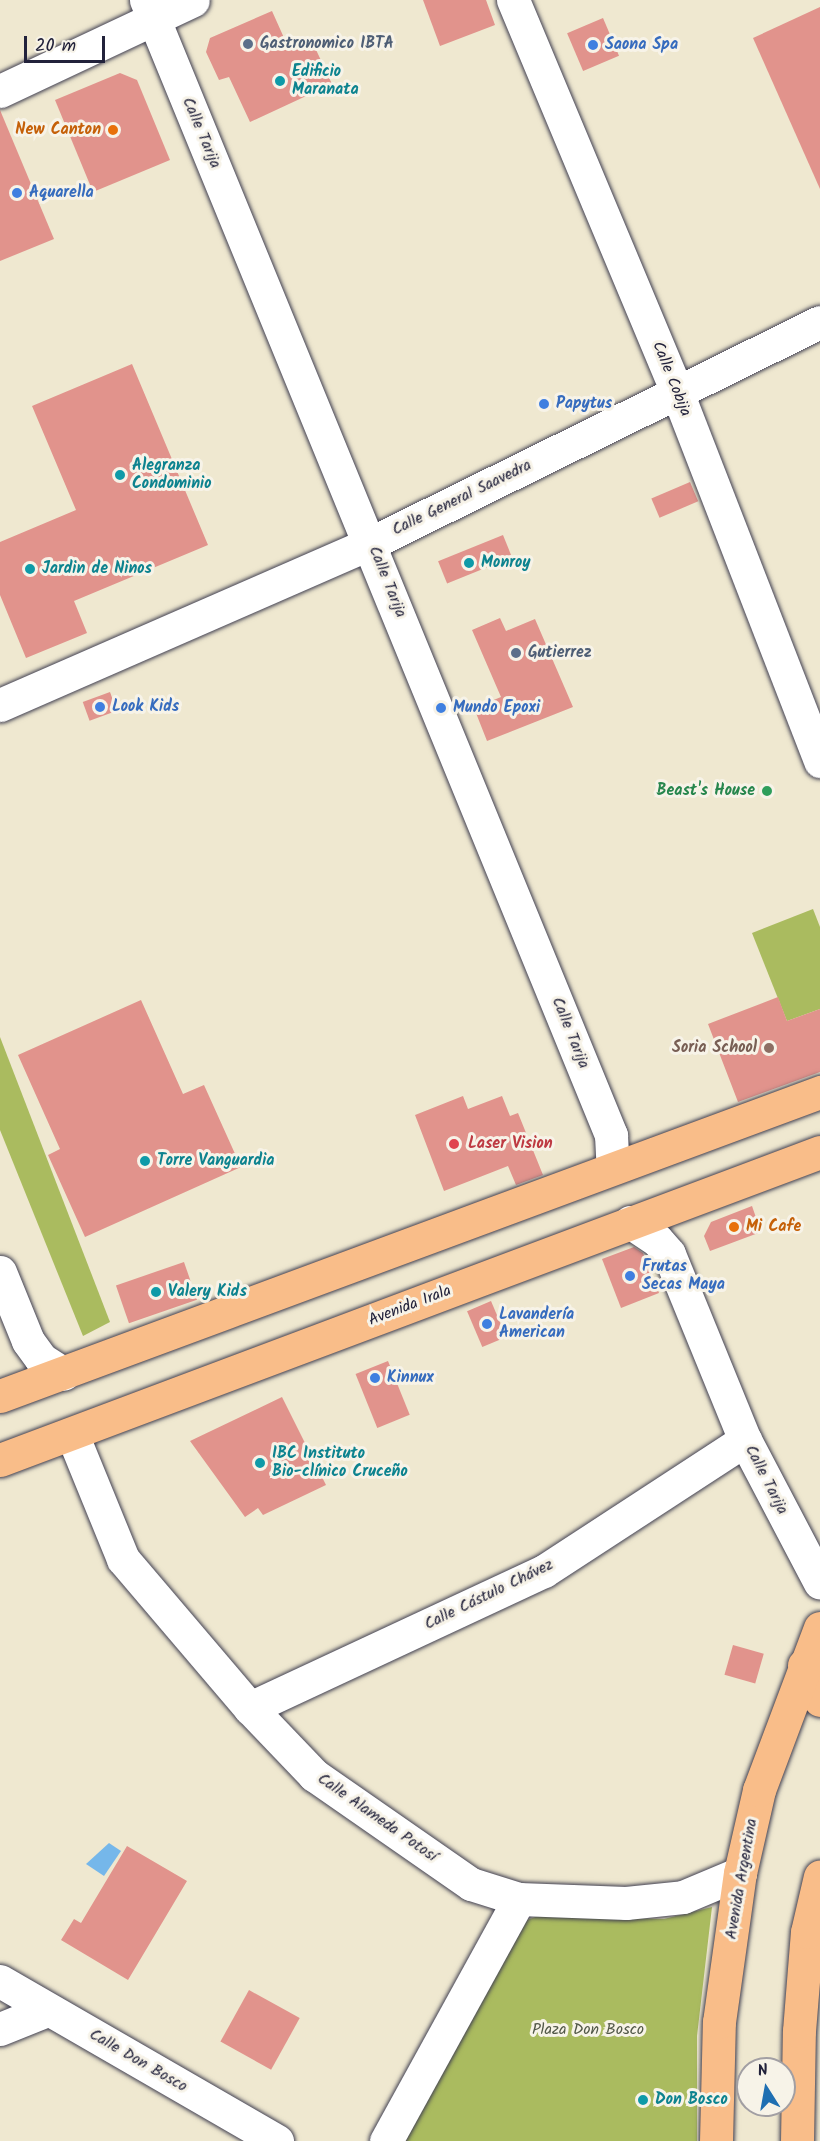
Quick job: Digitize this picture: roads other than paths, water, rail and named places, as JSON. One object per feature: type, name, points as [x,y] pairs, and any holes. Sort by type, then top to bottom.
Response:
[{"type":"main road","points":[[0,1396],[820,1092]]},
{"type":"main road","name":"Avenida Irala","points":[[0,1460],[820,1152]]},
{"type":"main road","name":"Avenida Argentina","points":[[716,2141],[718,2022],[740,1873],[759,1790],[804,1665],[820,1628]]},
{"type":"main road","points":[[804,1665],[808,1684],[820,1700]]},
{"type":"main road","points":[[797,2141],[799,2031],[807,1932],[820,1876]]},
{"type":"street","points":[[0,91],[150,10],[193,0]]},
{"type":"street","name":"Calle Cobija","points":[[513,0],[813,722],[820,761]]},
{"type":"street","name":"Calle Tarija","points":[[150,10],[371,543],[611,1135],[613,1168]]},
{"type":"street","name":"Calle General Saavedra","points":[[0,705],[371,543],[820,322]]},
{"type":"street","name":"Calle Tarija","points":[[630,1222],[657,1240],[669,1254],[745,1440],[820,1583]]},
{"type":"street","points":[[0,1272],[28,1341],[41,1359],[64,1374]]},
{"type":"street","name":"Calle Alameda Potosí","points":[[72,1434],[123,1559],[250,1707],[314,1775],[471,1884],[519,1899],[571,1904],[672,1898],[740,1873]]},
{"type":"street","name":"Calle Cástulo Chávez","points":[[250,1707],[544,1571],[745,1440]]},
{"type":"street","points":[[386,2141],[519,1899]]},
{"type":"street","name":"Calle Don Bosco","points":[[0,1981],[277,2141]]},
{"type":"street","points":[[0,2029],[47,2010]]},
{"type":"water","points":[[109,1843],[121,1851],[104,1876],[86,1864]]},
{"type":"place","name":"Gastronomico IBTA","points":[[248,44]]},
{"type":"place","name":"Saona Spa","points":[[593,45]]},
{"type":"place","name":"Edificio Maranata","points":[[280,81]]},
{"type":"place","name":"New Canton","points":[[113,130]]},
{"type":"place","name":"Aquarella","points":[[17,193]]},
{"type":"place","name":"Papytus","points":[[544,404]]},
{"type":"place","name":"Alegranza Condominio","points":[[120,475]]},
{"type":"place","name":"Monroy","points":[[469,563]]},
{"type":"place","name":"Jardin de Ninos","points":[[30,569]]},
{"type":"place","name":"Gutierrez","points":[[516,653]]},
{"type":"place","name":"Look Kids","points":[[100,707]]},
{"type":"place","name":"Mundo Epoxi","points":[[441,708]]},
{"type":"place","name":"Beast's House","points":[[767,791]]},
{"type":"place","name":"Soria School","points":[[769,1048]]},
{"type":"place","name":"Laser Vision","points":[[454,1144]]},
{"type":"place","name":"Torre Vanguardia","points":[[145,1161]]},
{"type":"place","name":"Mi Cafe","points":[[734,1227]]},
{"type":"place","name":"Frutas Secas Maya","points":[[630,1276]]},
{"type":"place","name":"Valery Kids","points":[[156,1292]]},
{"type":"place","name":"Lavandería American","points":[[487,1324]]},
{"type":"place","name":"Kinnux","points":[[375,1378]]},
{"type":"place","name":"IBC Instituto Bio-clínico Cruceño","points":[[260,1463]]},
{"type":"place","name":"Don Bosco","points":[[643,2100]]},
{"type":"park label","name":"Plaza Don Bosco","points":[[588,2030]]}]
